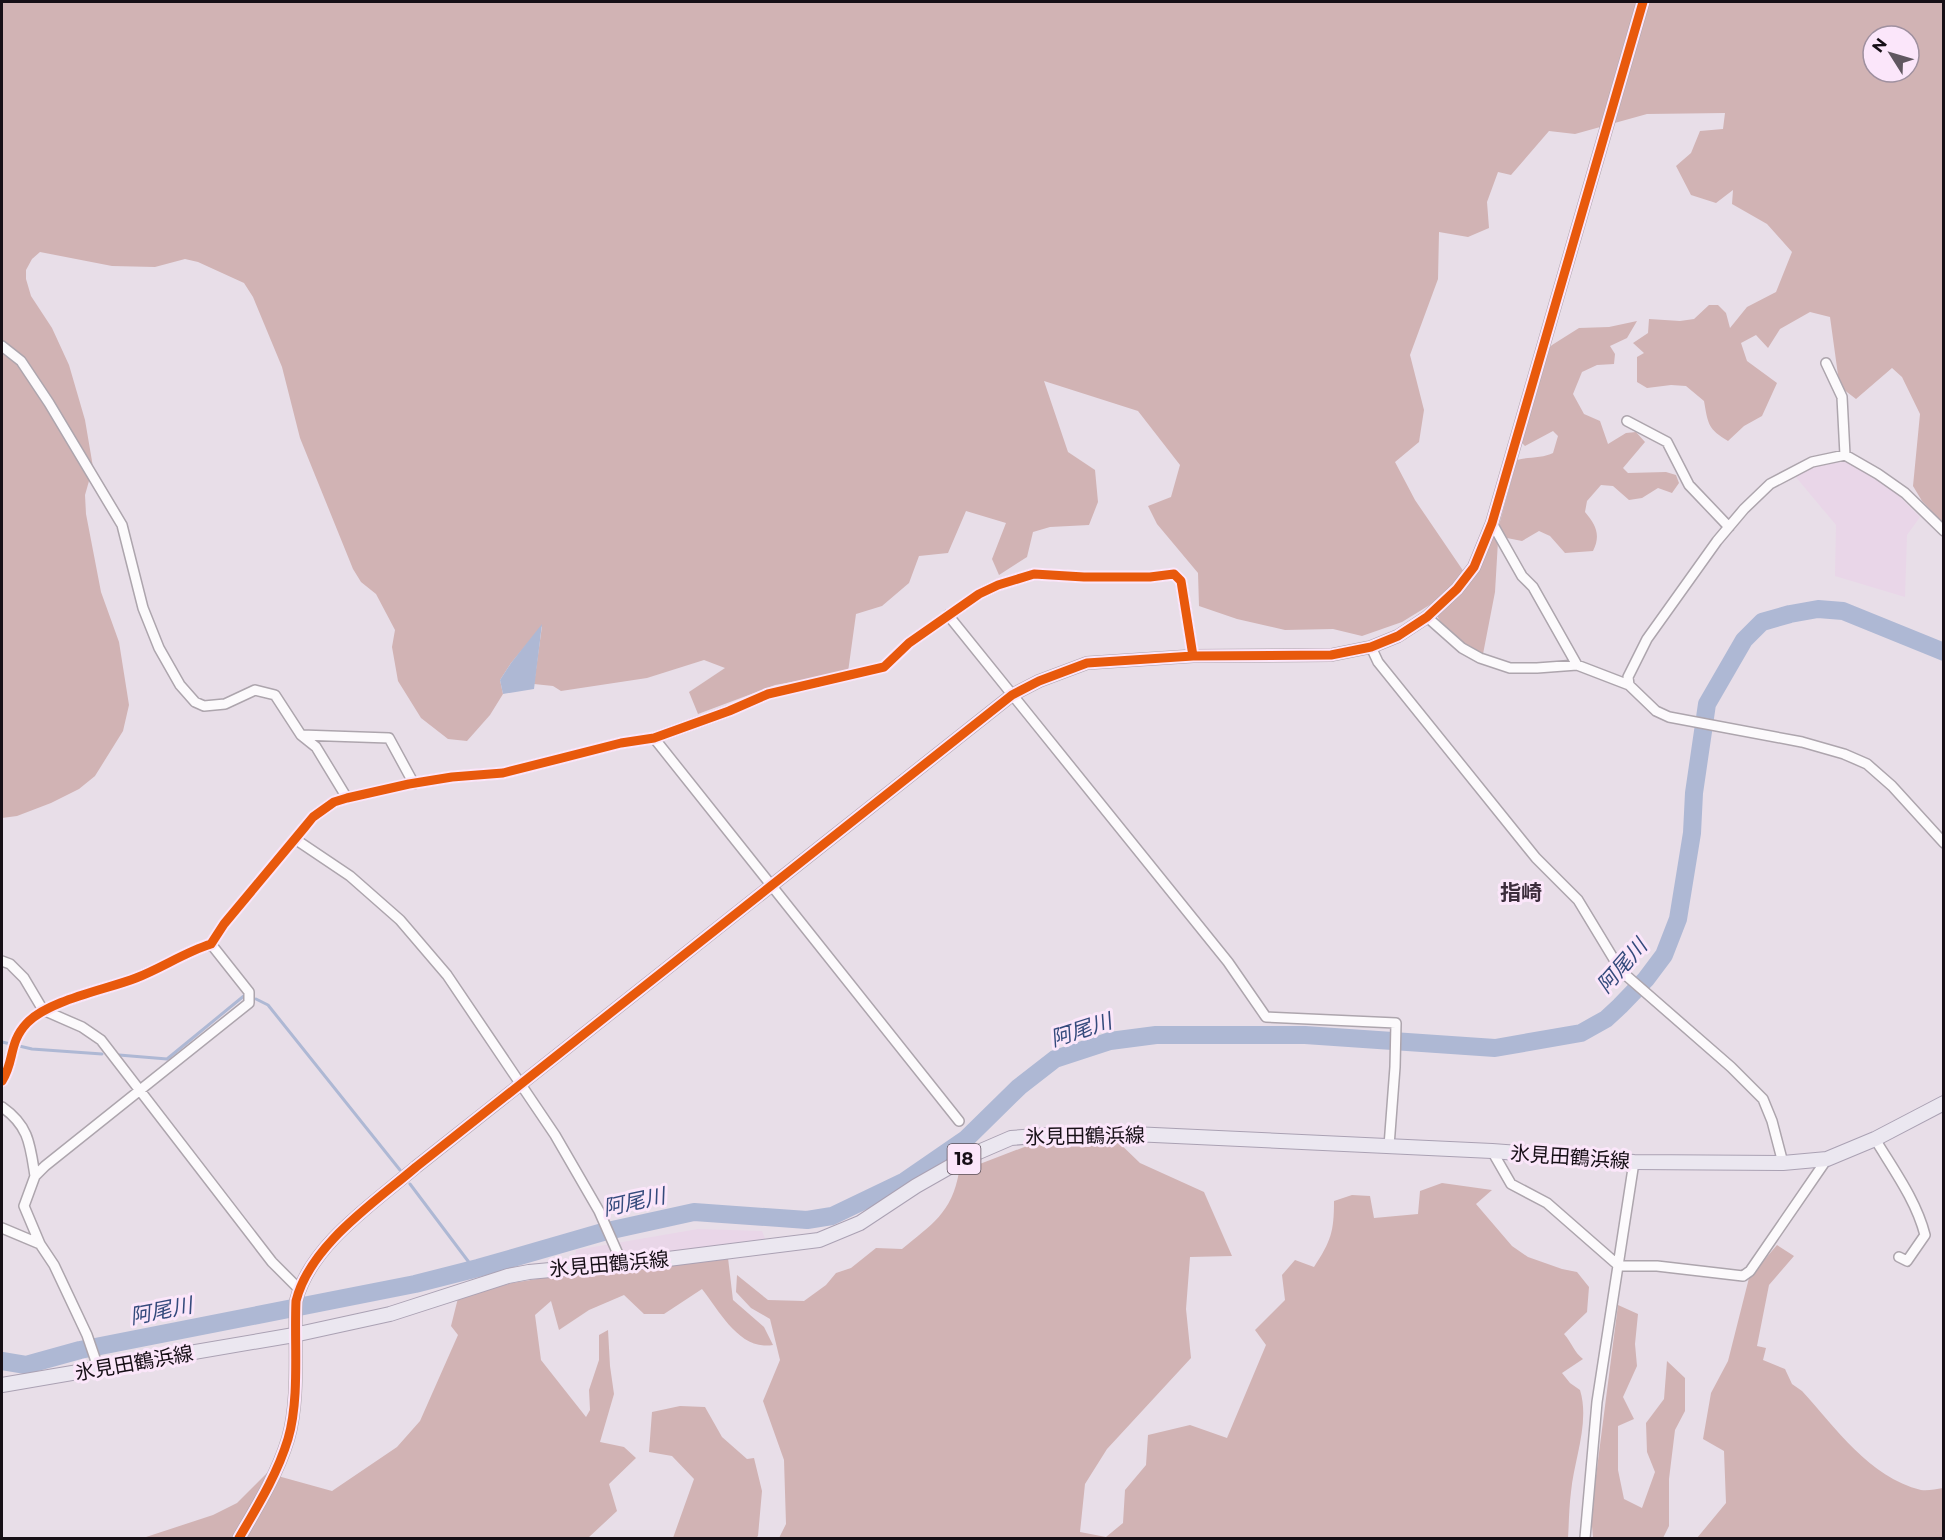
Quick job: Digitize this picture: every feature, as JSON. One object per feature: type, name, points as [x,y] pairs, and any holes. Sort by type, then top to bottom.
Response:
[{"type":"main road","name":"氷見田鶴浜線","points":[[2,1385],[97,1364],[295,1328],[390,1314],[508,1276],[819,1240],[860,1223],[967,1156],[1011,1138],[1060,1134],[1132,1134],[1492,1151],[1634,1162],[1783,1163],[1827,1159],[1944,1103]]},
{"type":"street","points":[[239,1539],[271,1482],[288,1439],[294,1408],[296,1301],[299,1289],[331,1241],[354,1219],[522,1084],[1012,695],[1039,681],[1087,663],[1193,656],[1331,655],[1371,647],[1398,636],[1427,617],[1457,589],[1474,567],[1492,522],[1643,2]]},
{"type":"street","points":[[2,346],[21,361],[49,403],[122,525],[143,608],[159,648],[180,685],[195,702],[204,706],[225,704],[255,690],[275,695],[301,735],[316,747],[347,798]]},
{"type":"street","points":[[1826,363],[1842,397],[1845,455]]},
{"type":"street","points":[[1628,422],[1667,442],[1689,485],[1729,527]]},
{"type":"street","points":[[1629,685],[1628,677],[1647,639],[1744,508],[1770,484],[1812,462],[1845,455],[1905,493],[1944,531]]},
{"type":"street","points":[[1492,522],[1522,576],[1533,587],[1577,665]]},
{"type":"street","points":[[2,1081],[11,1060],[12,1045],[17,1035],[43,1010],[138,978],[211,944],[224,924],[313,817],[334,802],[414,783],[503,773],[621,743],[654,738],[729,711],[768,694],[885,667],[909,643],[979,594],[998,585],[1034,574],[1150,577],[1174,574],[1181,581],[1193,656]]},
{"type":"street","points":[[948,615],[1228,962],[1266,1017],[1396,1023],[1389,1146]]},
{"type":"street","points":[[1427,617],[1462,648],[1480,658],[1510,668],[1577,665],[1629,685],[1656,711],[1680,720],[1802,742],[1844,754],[1867,764],[1892,786],[1944,843]]},
{"type":"street","points":[[1371,647],[1378,662],[1498,812],[1536,858],[1586,910],[1613,961],[1621,971],[1731,1067],[1763,1099],[1772,1121],[1783,1163]]},
{"type":"street","points":[[301,735],[389,738],[414,783]]},
{"type":"street","points":[[654,738],[959,1121]]},
{"type":"street","points":[[295,839],[350,876],[400,920],[447,975],[555,1135],[603,1220],[622,1263]]},
{"type":"street","points":[[35,1176],[249,1003],[249,992],[211,944]]},
{"type":"street","points":[[2,961],[10,964],[24,978],[43,1010],[82,1027],[101,1041],[272,1262],[299,1289]]},
{"type":"street","points":[[2,1107],[11,1114],[28,1136],[35,1176],[24,1206],[40,1244],[54,1265],[87,1335],[97,1364]]},
{"type":"street","points":[[1875,1138],[1905,1189],[1922,1223],[1925,1235],[1907,1261],[1899,1257]]},
{"type":"street","points":[[1492,1151],[1511,1184],[1547,1203],[1619,1266],[1657,1266],[1743,1276],[1750,1271],[1827,1159]]},
{"type":"street","points":[[1585,1539],[1597,1402],[1634,1162]]},
{"type":"street","points":[[2,1228],[40,1244]]},
{"type":"shaded area","points":[[2,2],[1943,2],[1943,523],[1922,501],[1913,486],[1920,414],[1902,377],[1892,368],[1856,399],[1843,389],[1838,375],[1830,317],[1810,312],[1780,329],[1768,348],[1756,335],[1741,343],[1747,361],[1777,383],[1762,416],[1744,426],[1728,441],[1716,433],[1710,425],[1704,401],[1686,386],[1647,388],[1637,382],[1637,357],[1644,353],[1633,343],[1648,333],[1649,319],[1680,321],[1694,319],[1709,305],[1718,305],[1726,313],[1730,328],[1747,307],[1776,292],[1792,252],[1767,224],[1732,204],[1733,190],[1716,203],[1691,195],[1676,166],[1691,153],[1700,131],[1723,129],[1725,113],[1647,114],[1575,134],[1549,131],[1511,175],[1498,172],[1487,202],[1489,228],[1468,237],[1439,232],[1438,279],[1410,355],[1424,410],[1419,442],[1395,462],[1415,500],[1464,572],[1441,598],[1402,622],[1362,636],[1333,629],[1285,630],[1237,619],[1199,606],[1198,573],[1157,524],[1148,506],[1171,497],[1180,465],[1138,411],[1044,381],[1068,452],[1095,470],[1098,502],[1089,525],[1050,527],[1033,532],[1027,557],[999,575],[992,559],[1006,523],[966,511],[948,553],[919,556],[909,583],[882,606],[856,614],[848,672],[775,685],[698,714],[689,692],[725,668],[704,660],[647,678],[561,691],[553,686],[534,684],[542,626],[500,680],[503,694],[490,715],[467,741],[448,739],[421,718],[398,681],[392,647],[395,630],[376,594],[361,582],[353,569],[300,438],[282,367],[253,297],[244,283],[198,262],[185,259],[155,267],[112,266],[40,252],[32,259],[26,270],[26,279],[31,296],[52,328],[69,365],[85,420],[93,467],[85,495],[86,514],[101,592],[119,642],[129,705],[123,731],[95,776],[79,789],[17,816],[2,818]]},
{"type":"shaded area","points":[[1637,321],[1627,338],[1610,346],[1615,354],[1614,364],[1597,365],[1582,372],[1573,394],[1584,414],[1600,421],[1608,444],[1626,433],[1636,432],[1645,442],[1623,468],[1628,473],[1666,472],[1676,475],[1679,483],[1672,493],[1658,488],[1642,498],[1629,500],[1613,486],[1601,485],[1587,501],[1585,512],[1596,530],[1597,540],[1593,551],[1565,553],[1550,536],[1539,531],[1522,541],[1507,538],[1499,525],[1517,460],[1553,453],[1558,436],[1553,431],[1525,446],[1520,441],[1543,354],[1552,345],[1579,328],[1609,327]]},
{"type":"shaded area","points":[[1849,462],[1885,482],[1920,517],[1907,535],[1905,597],[1835,576],[1836,525],[1795,476],[1822,463]]},
{"type":"shaded area","points":[[1494,535],[1498,541],[1495,592],[1483,654],[1457,639],[1437,616],[1474,578]]},
{"type":"shaded area","points":[[1113,1137],[1140,1163],[1204,1192],[1232,1256],[1190,1257],[1186,1309],[1191,1358],[1107,1449],[1085,1484],[1080,1532],[1106,1537],[1123,1523],[1125,1490],[1146,1465],[1148,1435],[1190,1425],[1227,1438],[1266,1345],[1255,1330],[1285,1300],[1282,1275],[1295,1260],[1314,1267],[1320,1258],[1330,1236],[1334,1201],[1352,1195],[1370,1196],[1374,1218],[1418,1214],[1420,1191],[1442,1183],[1492,1190],[1476,1204],[1512,1246],[1528,1257],[1577,1272],[1589,1287],[1587,1312],[1564,1334],[1583,1359],[1562,1373],[1580,1390],[1583,1402],[1582,1428],[1571,1492],[1568,1538],[779,1538],[786,1524],[784,1460],[763,1401],[780,1360],[770,1319],[751,1308],[736,1292],[737,1275],[768,1300],[804,1301],[826,1285],[836,1273],[851,1268],[876,1248],[902,1249],[922,1233],[946,1208],[956,1186],[959,1172],[1032,1144]]},
{"type":"shaded area","points":[[698,1229],[762,1231],[766,1241],[680,1252],[574,1261],[576,1250]]},
{"type":"shaded area","points":[[1777,1245],[1794,1256],[1769,1285],[1757,1346],[1766,1348],[1763,1360],[1785,1369],[1792,1384],[1802,1391],[1869,1463],[1902,1484],[1921,1490],[1943,1488],[1943,1538],[1697,1538],[1726,1503],[1724,1451],[1703,1439],[1711,1393],[1728,1361],[1749,1278]]},
{"type":"shaded area","points":[[728,1258],[733,1300],[764,1327],[773,1345],[761,1345],[741,1336],[732,1328],[702,1289],[664,1314],[644,1314],[624,1295],[589,1310],[559,1330],[551,1301],[535,1315],[541,1360],[586,1417],[590,1410],[589,1390],[599,1360],[599,1335],[608,1330],[614,1394],[600,1442],[624,1447],[636,1458],[609,1484],[617,1511],[588,1538],[143,1538],[213,1515],[237,1503],[267,1473],[332,1491],[397,1447],[420,1421],[458,1335],[451,1326],[458,1298],[512,1283],[593,1270]]},
{"type":"shaded area","points":[[1618,1305],[1638,1314],[1635,1344],[1637,1366],[1623,1397],[1634,1419],[1618,1426],[1618,1470],[1624,1499],[1642,1508],[1655,1472],[1647,1452],[1646,1423],[1664,1399],[1667,1361],[1685,1378],[1685,1411],[1675,1430],[1669,1479],[1669,1526],[1663,1538],[1593,1538],[1591,1515]]},
{"type":"shaded area","points":[[680,1406],[705,1407],[722,1437],[747,1459],[754,1458],[762,1491],[756,1538],[673,1538],[694,1479],[672,1456],[649,1452],[652,1412]]},
{"type":"water","points":[[542,624],[534,689],[503,694],[500,680]]},
{"type":"waterway","name":"阿尾川","points":[[2,1361],[26,1365],[80,1350],[415,1284],[603,1232],[694,1212],[807,1220],[832,1216],[905,1181],[966,1139],[1019,1087],[1055,1059],[1110,1041],[1156,1035],[1305,1035],[1495,1048],[1581,1033],[1606,1019],[1620,1006],[1646,979],[1664,955],[1678,919],[1692,833],[1694,793],[1707,704],[1744,640],[1762,622],[1818,609],[1843,611],[1944,652]]},
{"type":"waterway","points":[[119,1055],[167,1059],[245,995]]},
{"type":"waterway","points":[[256,999],[268,1005],[400,1170]]},
{"type":"waterway","points":[[2,1042],[32,1049],[102,1054]]},
{"type":"waterway","points":[[410,1184],[474,1269]]},
{"type":"cycle path","points":[[239,1538],[260,1503],[288,1439],[295,1389],[296,1301],[303,1281],[329,1243],[363,1210],[416,1167],[1012,695],[1039,681],[1087,663],[1193,656],[1331,655],[1371,647],[1398,636],[1427,617],[1457,589],[1474,567],[1492,523],[1643,2]]},
{"type":"cycle path","points":[[2,1081],[21,1030],[37,1015],[78,996],[136,978],[211,944],[224,924],[313,817],[334,802],[409,784],[452,777],[503,773],[621,743],[654,738],[729,711],[768,694],[884,667],[909,643],[979,594],[998,585],[1034,574],[1084,577],[1150,577],[1174,574],[1181,581],[1193,656]]},
{"type":"district","name":"指崎","points":[[1521,893]]}]
